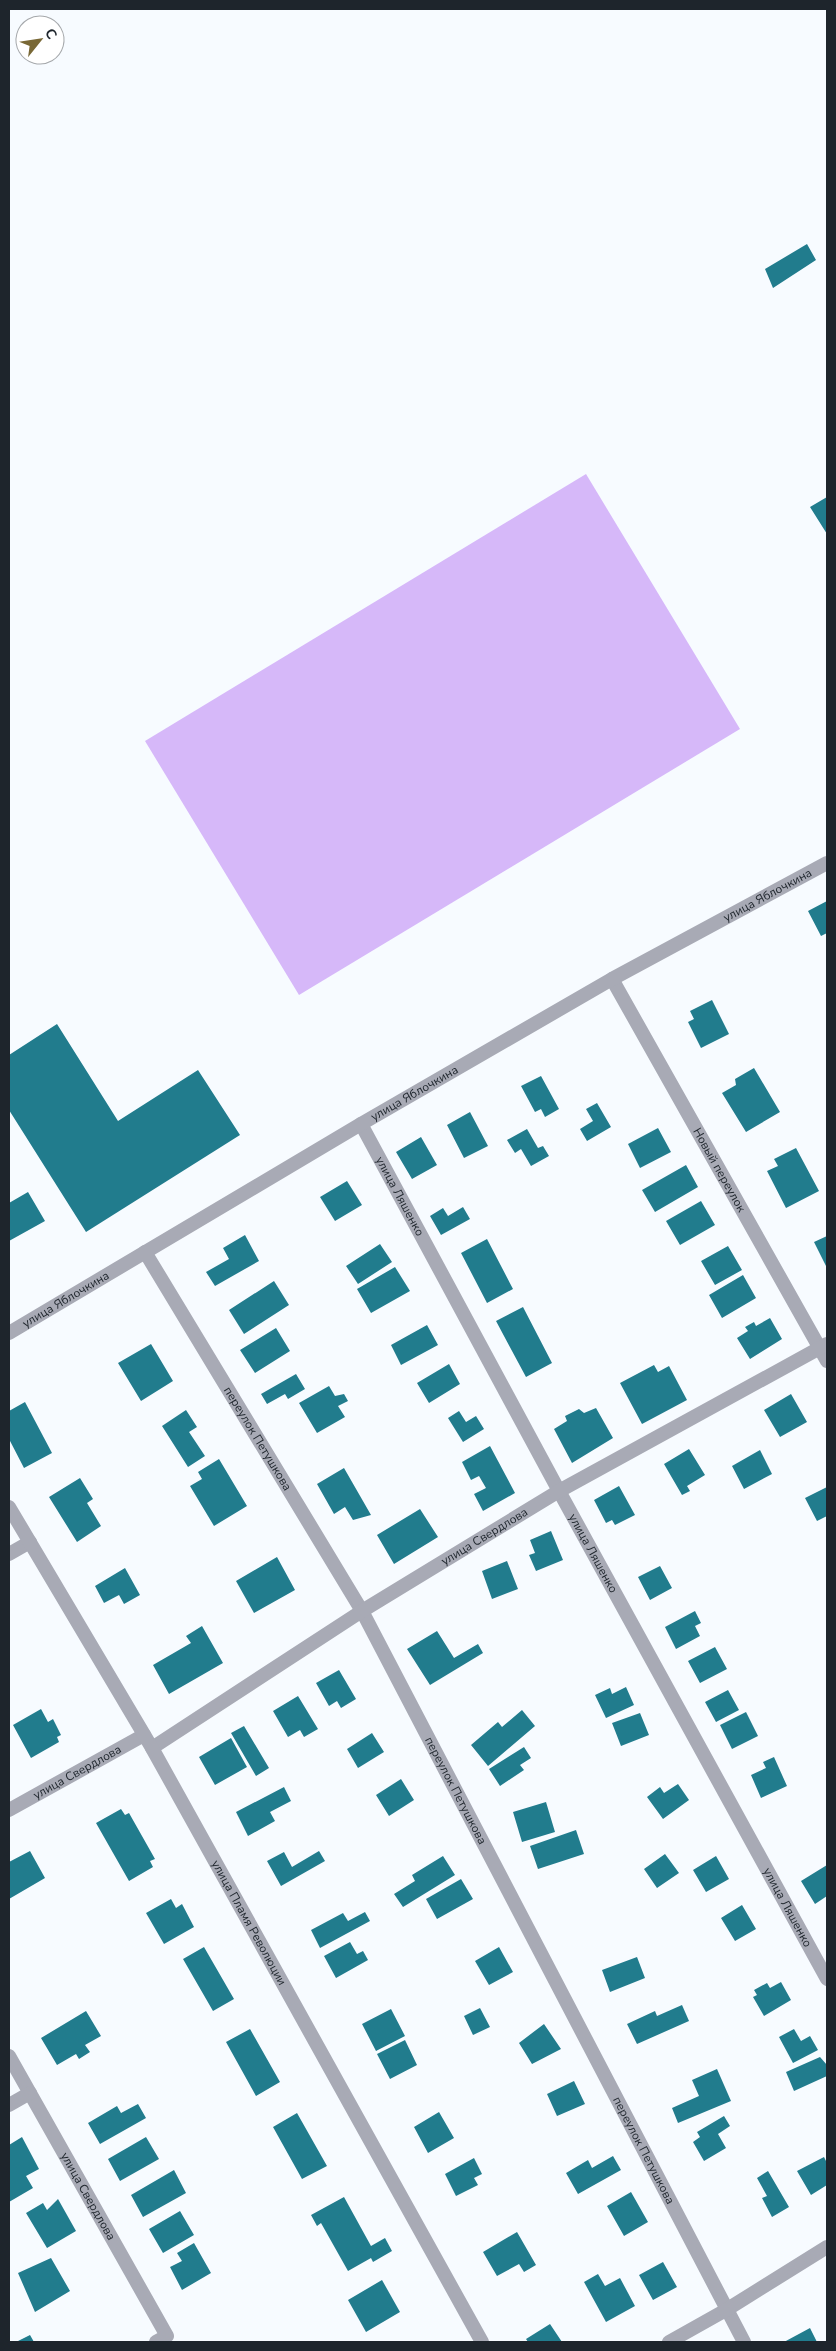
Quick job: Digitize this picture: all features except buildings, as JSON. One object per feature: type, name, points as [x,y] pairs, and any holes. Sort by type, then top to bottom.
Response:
[{"type":"street","name":"улица Яблочкина","points":[[9,1333],[361,1124],[612,979],[827,863]]},
{"type":"street","name":"Новый переулок","points":[[612,979],[824,1346],[827,1361]]},
{"type":"street","name":"улица Ляшенко","points":[[361,1124],[559,1491],[827,1979]]},
{"type":"street","name":"переулок Петушкова","points":[[145,1252],[362,1611],[744,2342]]},
{"type":"street","name":"улица Свердлова","points":[[152,1748],[362,1611],[559,1491],[824,1346]]},
{"type":"street","name":"улица Пламя Революции","points":[[9,1507],[152,1748],[482,2342]]},
{"type":"street","points":[[9,1554],[30,1542]]},
{"type":"street","name":"улица Свердлова","points":[[9,1810],[144,1735]]},
{"type":"street","name":"улица Свердлова","points":[[9,2056],[162,2339]]},
{"type":"street","points":[[9,2104],[30,2093]]},
{"type":"street","points":[[669,2342],[726,2310],[827,2247]]},
{"type":"shaded area","points":[[586,474],[740,729],[299,995],[145,741]]}]
